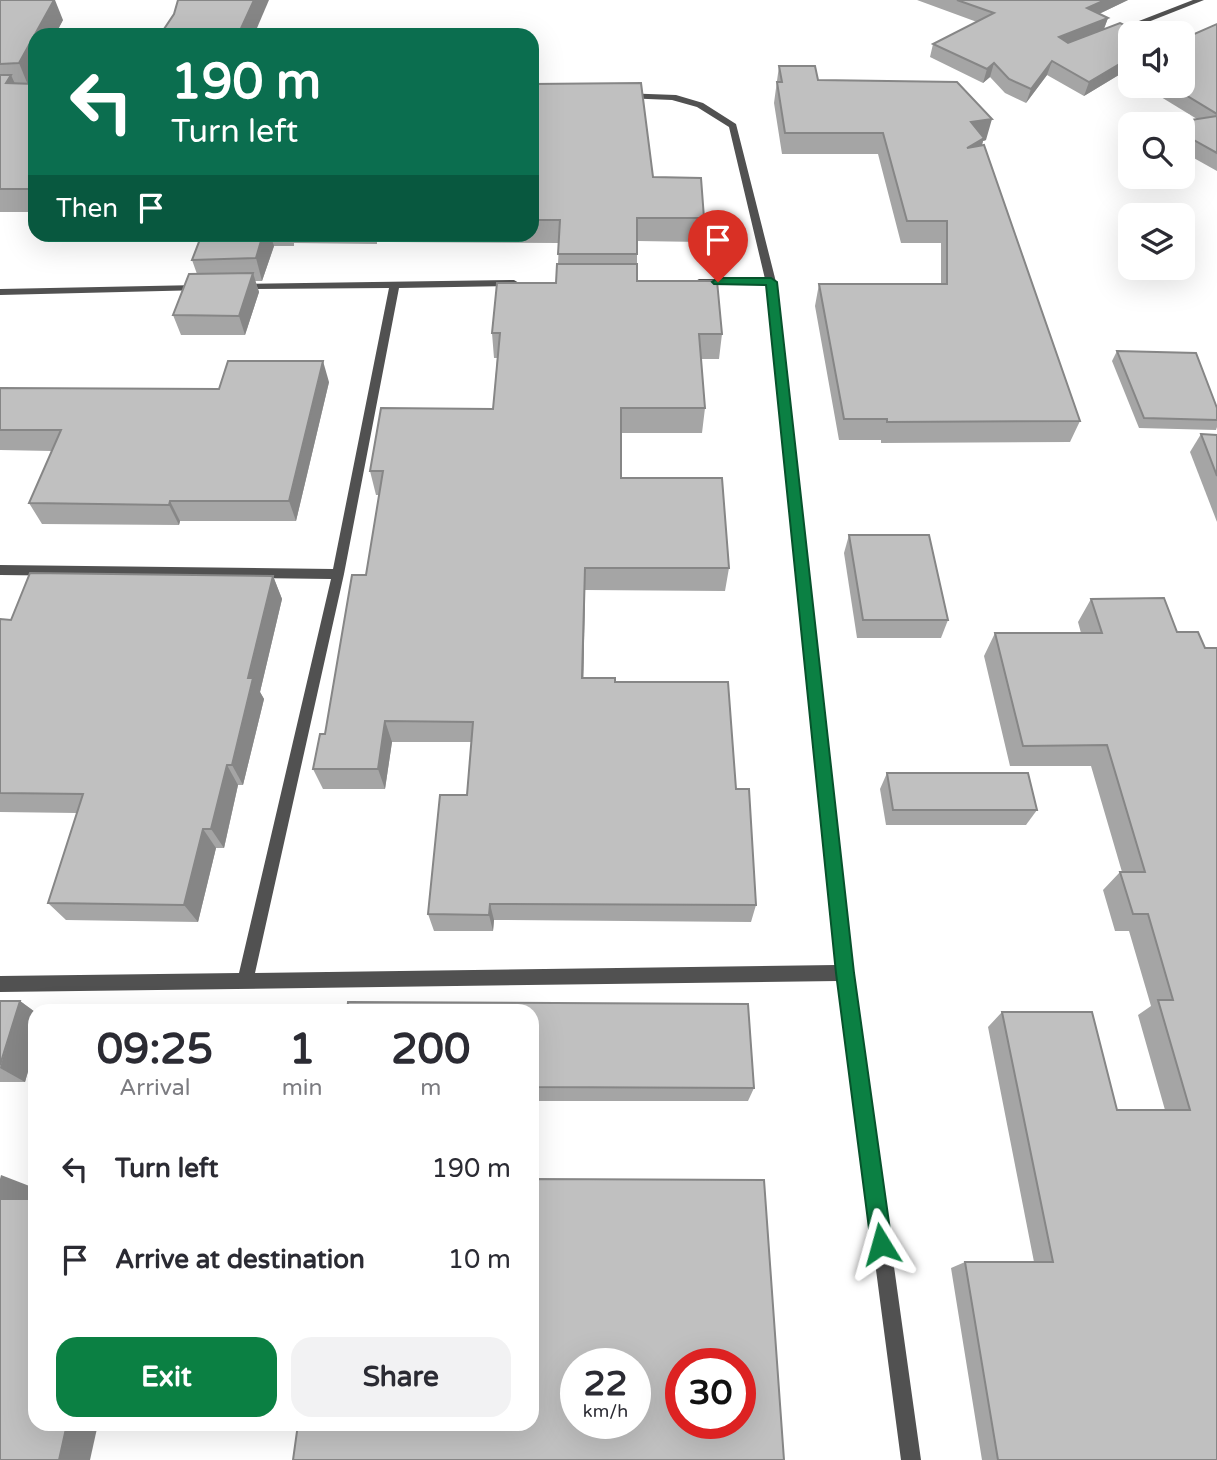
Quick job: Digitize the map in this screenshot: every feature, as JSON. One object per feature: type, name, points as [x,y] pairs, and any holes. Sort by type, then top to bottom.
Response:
[{"type":"street","points":[[1099,38],[1199,0]]},
{"type":"street","points":[[606,95],[673,97],[700,105],[733,127],[771,282],[845,973],[911,1460]]},
{"type":"street","points":[[688,282],[771,282]]},
{"type":"street","points":[[232,287],[521,283]]},
{"type":"street","points":[[245,980],[338,574],[396,284]]},
{"type":"street","points":[[0,292],[205,288]]},
{"type":"street","points":[[0,570],[338,574]]},
{"type":"street","points":[[0,984],[845,973]]},
{"type":"building","points":[[0,0],[54,0],[38,28],[28,28],[28,47],[19,63],[0,64]]},
{"type":"building","points":[[178,0],[254,0],[241,28],[165,28],[174,14]]},
{"type":"building","points":[[957,0],[1105,0],[1087,8],[1108,18],[1059,37],[1068,43],[1118,24],[1118,65],[1089,82],[1052,61],[1031,89],[1009,79],[994,63],[987,69],[933,44],[994,13]]},
{"type":"building","points":[[1217,24],[1217,114],[1191,98],[1195,98],[1195,34]]},
{"type":"building","points":[[779,66],[815,66],[818,80],[957,82],[992,119],[971,122],[984,138],[967,148],[984,145],[1080,421],[887,422],[887,419],[844,419],[819,284],[947,284],[947,221],[907,221],[883,133],[785,133],[777,82],[782,82]]},
{"type":"building","points":[[0,75],[11,75],[6,83],[28,84],[28,189],[0,189]]},
{"type":"building","points":[[641,83],[653,177],[701,178],[704,218],[637,218],[637,254],[558,254],[560,220],[539,220],[539,84]]},
{"type":"building","points":[[1217,116],[1217,153],[1195,141],[1195,119]]},
{"type":"building","points":[[199,242],[261,242],[256,258],[192,260]]},
{"type":"building","points":[[557,264],[637,264],[637,281],[717,281],[722,334],[699,334],[705,408],[621,408],[621,478],[722,478],[729,568],[585,568],[582,678],[615,678],[615,682],[728,682],[736,789],[749,789],[756,905],[490,904],[489,915],[428,914],[440,795],[467,795],[473,722],[385,721],[378,769],[313,769],[320,734],[325,734],[352,575],[366,575],[383,471],[370,471],[381,408],[493,409],[500,333],[492,333],[497,283],[556,283]]},
{"type":"building","points":[[253,273],[239,316],[173,315],[189,274]]},
{"type":"building","points":[[1117,351],[1196,353],[1217,408],[1217,420],[1144,418]]},
{"type":"building","points":[[228,361],[323,361],[289,501],[170,501],[169,505],[29,503],[61,430],[0,430],[0,388],[219,389]]},
{"type":"building","points":[[1201,434],[1217,435],[1217,476]]},
{"type":"building","points":[[849,535],[929,535],[948,620],[863,620]]},
{"type":"building","points":[[30,573],[273,576],[248,678],[253,678],[232,765],[227,765],[211,829],[203,829],[184,905],[48,903],[83,794],[0,793],[0,619],[11,620]]},
{"type":"building","points":[[1164,598],[1177,632],[1198,632],[1205,648],[1217,648],[1217,1460],[998,1460],[965,1262],[1053,1262],[1002,1012],[1092,1012],[1117,1110],[1190,1110],[1158,1000],[1173,1000],[1148,914],[1133,914],[1120,872],[1145,872],[1107,745],[1023,746],[995,633],[1102,633],[1091,599]]},
{"type":"building","points":[[887,773],[1028,773],[1037,810],[893,810]]},
{"type":"building","points":[[0,1001],[20,1001],[0,1065]]},
{"type":"building","points":[[348,1002],[748,1004],[754,1088],[539,1087],[539,1004]]},
{"type":"building","points":[[539,1179],[764,1180],[784,1460],[293,1460],[297,1431],[539,1431]]},
{"type":"building","points":[[0,1199],[28,1199],[28,1431],[65,1431],[59,1460],[0,1460]]},
{"type":"route","points":[[718,282],[771,282],[845,973],[881,1244]]}]
